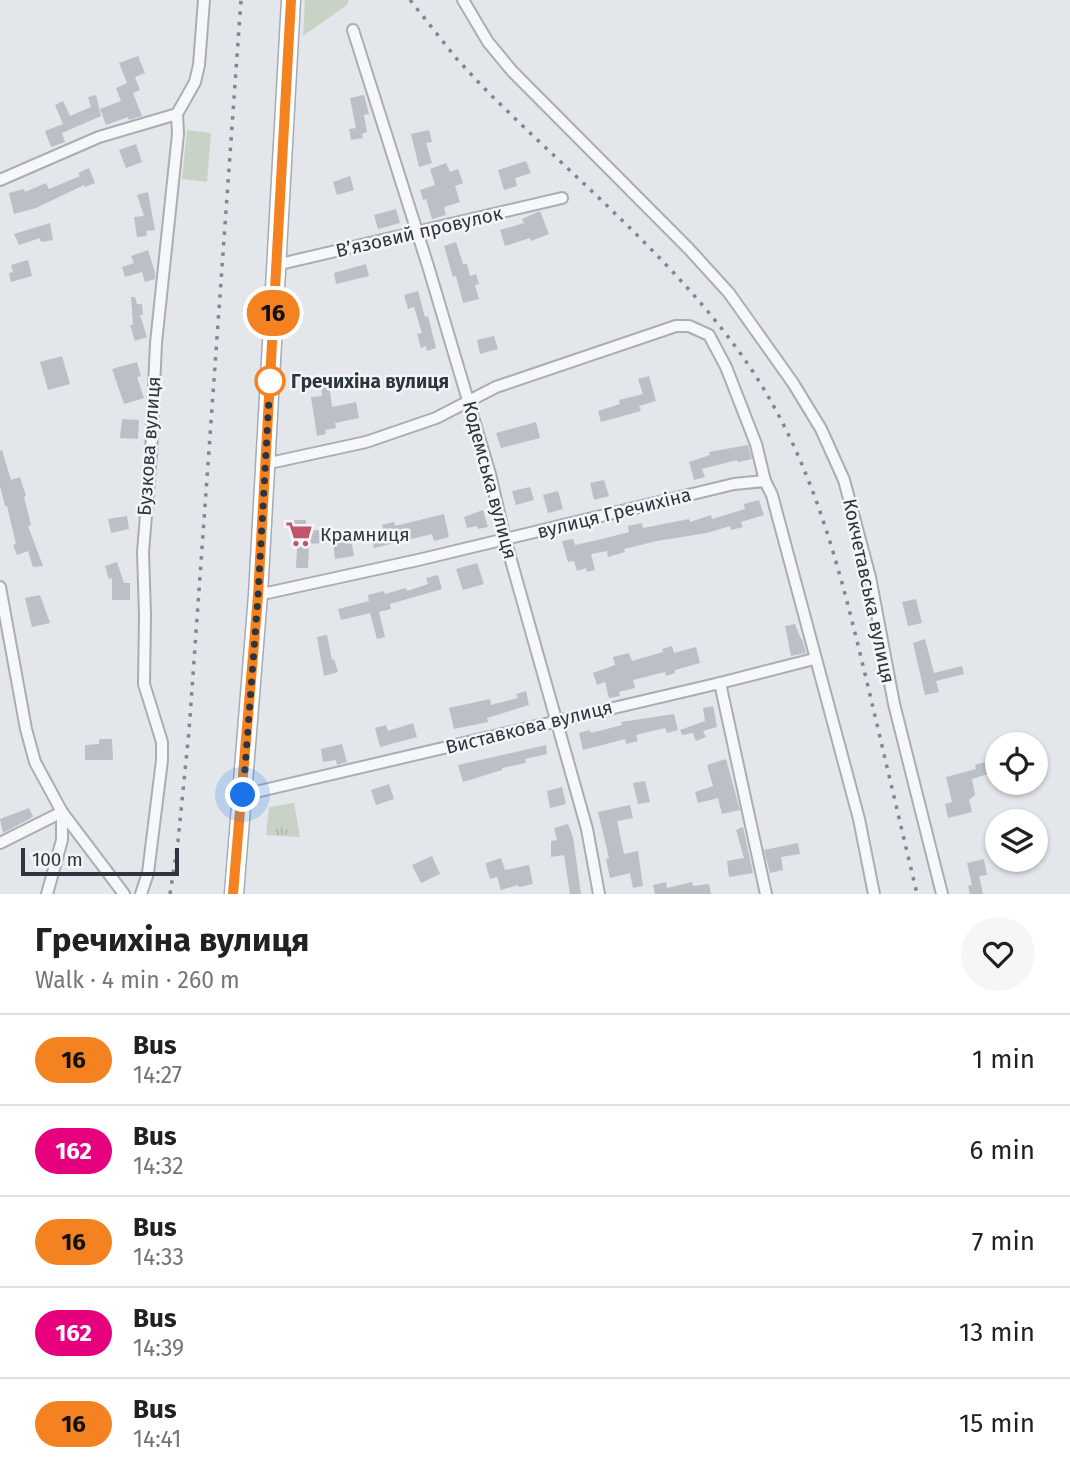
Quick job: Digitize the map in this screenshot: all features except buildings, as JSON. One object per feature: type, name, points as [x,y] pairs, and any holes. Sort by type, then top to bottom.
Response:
[{"type":"main road","points":[[233,894],[258,596],[291,0]]},
{"type":"street","name":"Бузкова вулиця","points":[[141,894],[148,873],[162,760],[162,742],[144,684],[143,552],[156,343],[178,134],[177,114],[195,82],[199,65],[204,0]]},
{"type":"street","name":"Кокчетавська вулиця","points":[[463,0],[488,42],[512,71],[690,249],[729,293],[793,383],[821,429],[844,480],[870,577],[894,704],[942,894]]},
{"type":"street","name":"Кодемська вулиця","points":[[353,30],[418,233],[490,474],[505,539],[587,829],[599,894]]},
{"type":"street","points":[[0,180],[100,137],[177,114]]},
{"type":"street","name":"Вʼязовий провулок","points":[[276,264],[562,198]]},
{"type":"street","points":[[265,464],[366,442],[436,418],[496,387],[676,326],[689,326],[709,335],[726,367],[756,444],[765,481],[772,495],[859,819],[874,894]]},
{"type":"street","name":"вулиця Гречихіна","points":[[258,596],[734,484],[765,481]]},
{"type":"street","points":[[0,586],[26,729],[35,762],[62,812],[124,894]]},
{"type":"street","name":"Виставкова вулиця","points":[[243,795],[814,659]]},
{"type":"street","points":[[720,683],[766,894]]},
{"type":"street","points":[[0,843],[62,812]]},
{"type":"street","points":[[47,894],[62,840],[62,812]]},
{"type":"green space","points":[[305,0],[349,0],[347,5],[303,36]]},
{"type":"green space","points":[[187,130],[211,133],[207,182],[182,179]]},
{"type":"green space","points":[[294,803],[300,837],[266,835],[269,807]]},
{"type":"railway","points":[[170,894],[189,731],[241,0]]},
{"type":"railway","points":[[410,0],[482,86],[620,218],[686,287],[745,360],[768,397],[806,473],[834,553],[917,894]]},
{"type":"bus line","name":"16","points":[[233,894],[258,596],[291,0]]},
{"type":"place","name":"Гречихіна вулиця","points":[[270,381]]},
{"type":"place","name":"Крамниця","points":[[299,534]]},
{"type":"route","points":[[243,795],[270,381]]}]
